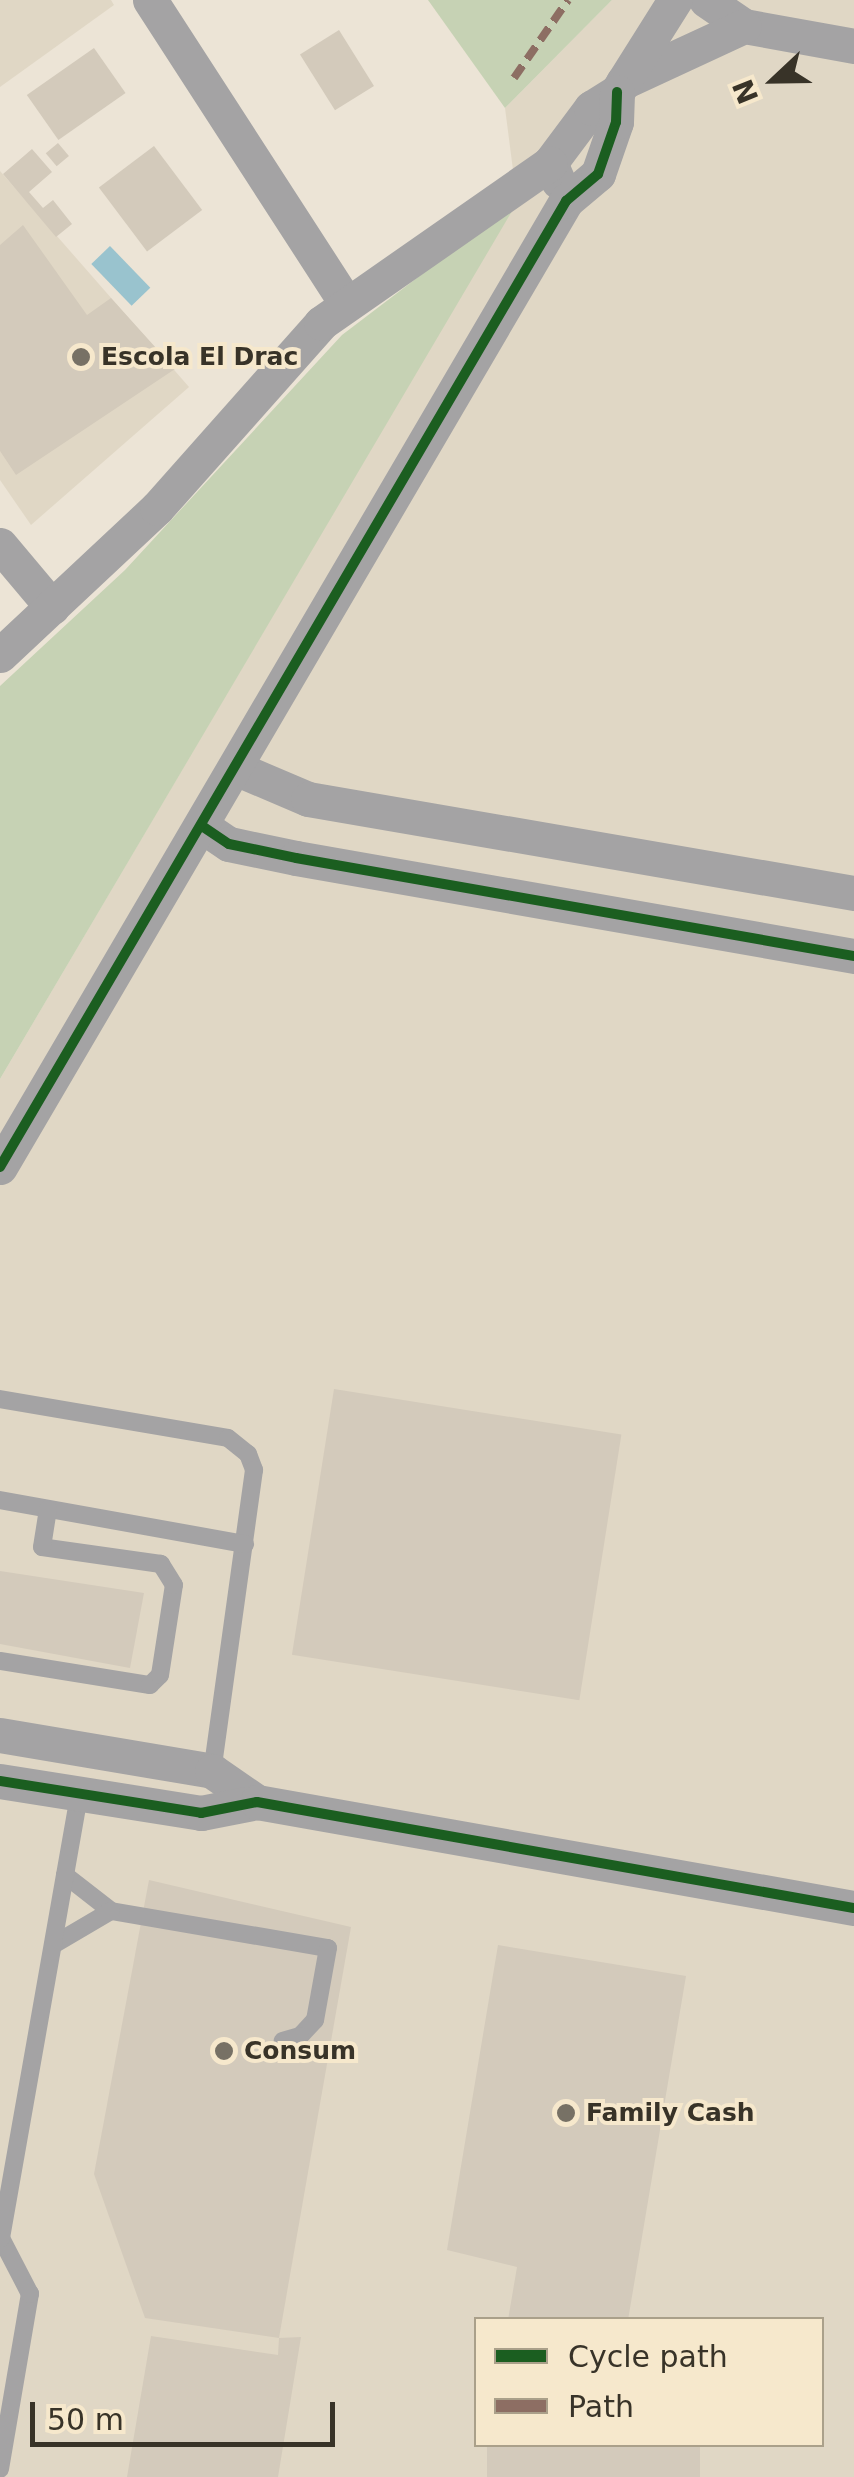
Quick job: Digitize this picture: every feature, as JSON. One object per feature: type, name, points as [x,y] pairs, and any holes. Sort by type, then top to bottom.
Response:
[{"type":"street","points":[[150,0],[345,302]]},
{"type":"street","points":[[0,1167],[566,201],[598,174],[616,122],[620,87],[675,0]]},
{"type":"street","points":[[706,0],[744,26],[854,46]]},
{"type":"street","points":[[0,655],[157,508],[345,302],[550,162],[592,108],[620,87],[744,26]]},
{"type":"street","points":[[550,162],[566,201]]},
{"type":"street","points":[[0,545],[52,607]]},
{"type":"street","points":[[236,768],[308,799],[854,893]]},
{"type":"street","points":[[202,826],[229,844],[296,858],[854,956]]},
{"type":"street","points":[[0,1735],[212,1771],[258,1802]]},
{"type":"street","points":[[0,1781],[201,1813],[258,1802],[854,1908]]},
{"type":"lane","points":[[0,1399],[240,1443],[254,1470],[212,1771]]},
{"type":"lane","points":[[0,1500],[245,1544]]},
{"type":"lane","points":[[0,1662],[150,1684],[160,1675],[174,1585],[161,1564],[42,1547],[48,1509]]},
{"type":"lane","points":[[0,2469],[30,2294],[1,2238],[79,1794]]},
{"type":"lane","points":[[65,1875],[112,1911],[328,1948],[315,2020],[300,2036],[284,2041]]},
{"type":"lane","points":[[52,1945],[112,1911]]},
{"type":"shaded area","points":[[0,0],[111,0],[114,5],[0,87]]},
{"type":"shaded area","points":[[612,0],[854,0],[854,2477],[0,2477],[0,1079],[517,201],[505,108]]},
{"type":"shaded area","name":"Escola El Drac","points":[[0,171],[189,387],[31,525],[0,480]]},
{"type":"green space","points":[[428,0],[612,0],[505,108]]},
{"type":"green space","points":[[518,201],[0,1079],[0,686],[125,570],[342,335]]},
{"type":"water","points":[[110,246],[150,288],[132,306],[91,264]]},
{"type":"building","points":[[339,30],[374,86],[335,110],[300,54]]},
{"type":"building","points":[[94,48],[126,93],[58,140],[27,95]]},
{"type":"building","points":[[58,143],[69,156],[57,166],[46,153]]},
{"type":"building","points":[[154,146],[202,210],[147,251],[99,188]]},
{"type":"building","points":[[32,149],[52,172],[29,192],[43,208],[53,200],[72,224],[56,237],[3,174]]},
{"type":"building","name":"Escola El Drac","points":[[23,225],[87,315],[111,298],[175,369],[16,475],[0,451],[0,245]]},
{"type":"building","points":[[334,1389],[621,1435],[579,1700],[292,1655]]},
{"type":"building","points":[[0,1571],[144,1593],[130,1668],[0,1644]]},
{"type":"building","name":"Consum","points":[[149,1880],[351,1927],[279,2338],[145,2318],[94,2174]]},
{"type":"building","name":"Family Cash","points":[[498,1945],[686,1976],[629,2317],[509,2317],[517,2267],[447,2250]]},
{"type":"building","points":[[151,2336],[278,2355],[279,2338],[301,2337],[278,2477],[127,2477]]},
{"type":"building","points":[[487,2447],[700,2447],[700,2477],[487,2477]]},
{"type":"marked path","points":[[514,78],[568,0]]},
{"type":"cycle path","points":[[0,1167],[566,201],[598,174],[616,122],[617,92]]},
{"type":"cycle path","points":[[202,826],[229,844],[296,858],[854,956]]},
{"type":"cycle path","points":[[0,1781],[201,1813],[257,1802],[854,1908]]},
{"type":"place","name":"Escola El Drac","points":[[81,357]]},
{"type":"place","name":"Consum","points":[[224,2051]]},
{"type":"place","name":"Family Cash","points":[[566,2113]]}]
